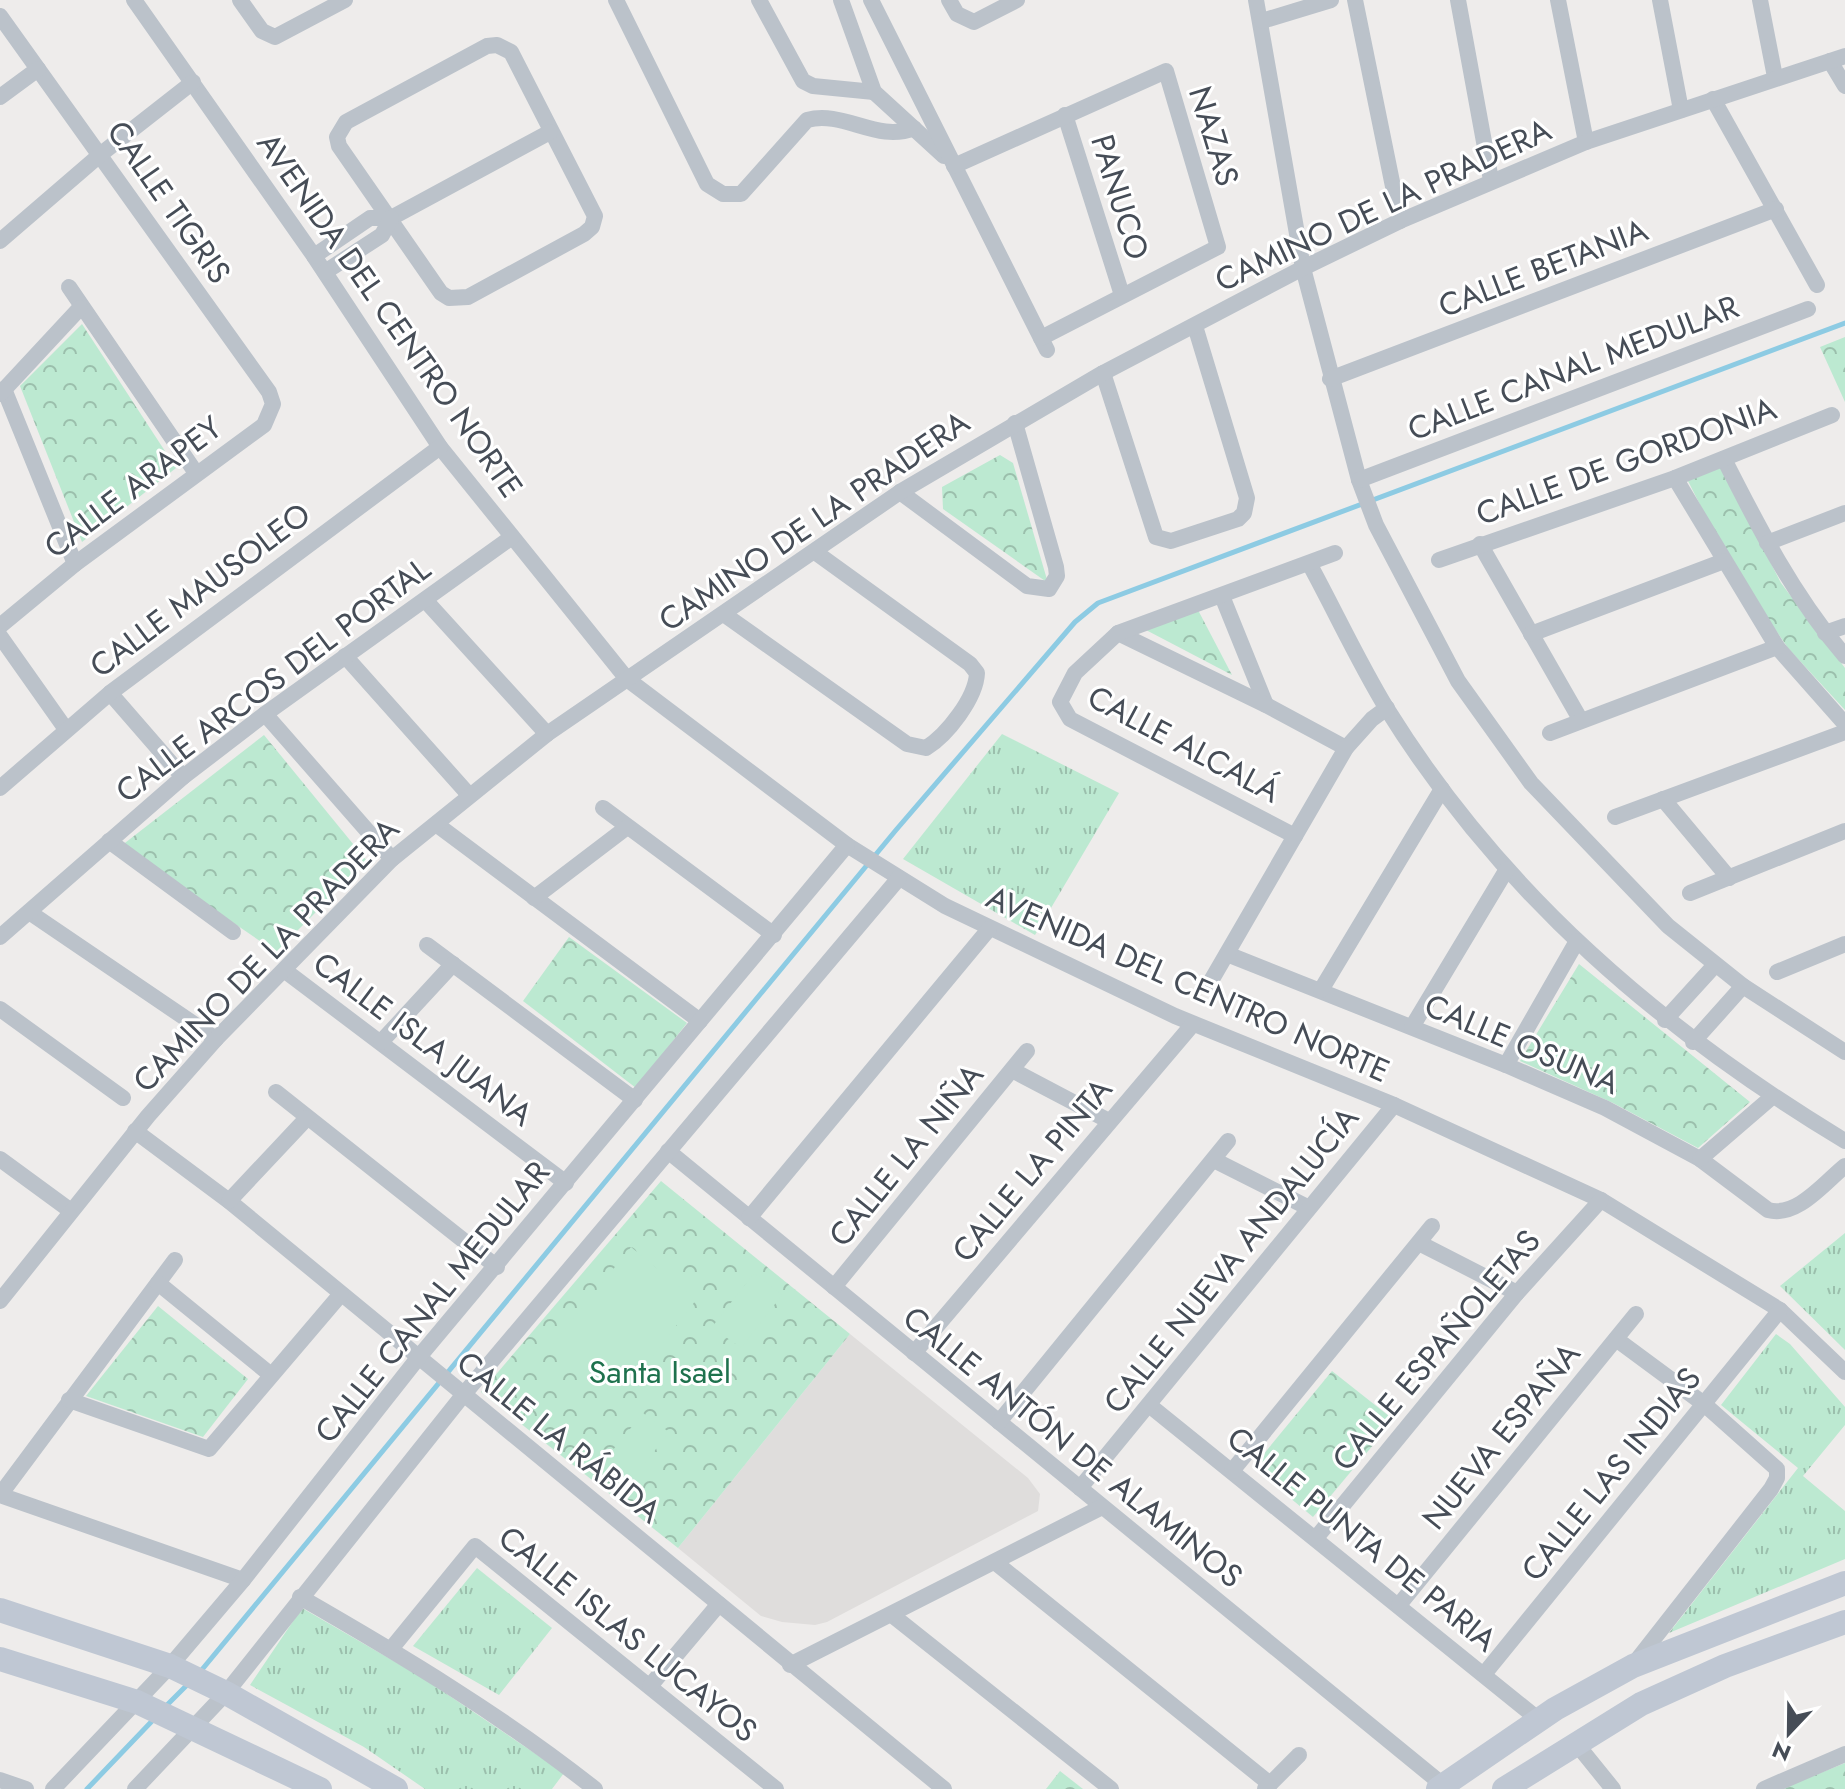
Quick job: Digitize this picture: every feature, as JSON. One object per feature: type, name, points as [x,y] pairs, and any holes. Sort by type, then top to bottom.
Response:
[{"type":"main road","points":[[1441,1787],[1539,1720],[1633,1666],[1845,1583]]},
{"type":"main road","points":[[0,1610],[176,1669],[220,1690],[396,1789]]},
{"type":"main road","points":[[1504,1789],[1575,1742],[1641,1704],[1845,1622]]},
{"type":"main road","points":[[0,1659],[142,1704],[320,1789]]},
{"type":"street","name":"AVENIDA DEL CENTRO NORTE","points":[[134,0],[325,272],[440,447],[627,679],[853,849],[894,875],[989,929],[1193,1024],[1394,1105],[1601,1200],[1780,1310],[1845,1372]]},
{"type":"street","points":[[240,0],[262,31],[275,37],[345,0]]},
{"type":"street","points":[[616,0],[707,184],[723,194],[741,194],[807,120],[822,116],[897,135],[914,128]]},
{"type":"street","points":[[759,0],[803,81],[813,86],[874,92]]},
{"type":"street","points":[[841,0],[874,92],[954,166]]},
{"type":"street","points":[[871,0],[954,166]]},
{"type":"street","points":[[949,0],[957,14],[974,22],[1017,0]]},
{"type":"street","points":[[1256,0],[1303,268],[1330,379],[1361,485],[1376,525],[1458,681],[1531,783],[1626,886],[1715,965],[1845,1052]]},
{"type":"street","points":[[1262,21],[1331,0]]},
{"type":"street","points":[[1355,0],[1400,221]]},
{"type":"street","points":[[1458,0],[1491,180]]},
{"type":"street","points":[[1558,0],[1586,142]]},
{"type":"street","points":[[1660,0],[1681,110]]},
{"type":"street","points":[[1760,0],[1775,77]]},
{"type":"street","name":"CALLE TIGRIS","points":[[0,16],[269,392],[273,404],[264,425]]},
{"type":"street","points":[[497,45],[511,52],[550,132],[593,207],[592,227],[458,300],[441,293],[339,146],[339,128],[487,46],[497,45]]},
{"type":"street","points":[[1837,58],[1845,86]]},
{"type":"street","name":"CAMINO DE LA PRADERA","points":[[0,1301],[135,1131],[216,1039],[392,859],[547,734],[725,615],[900,492],[1103,373],[1400,221],[1586,142],[1837,58]]},
{"type":"street","points":[[0,97],[38,69]]},
{"type":"street","name":"NAZAS","points":[[1166,71],[1218,247],[1122,295],[1044,344],[954,166],[1166,71]]},
{"type":"street","points":[[0,241],[101,154],[193,82]]},
{"type":"street","points":[[1713,99],[1817,285]]},
{"type":"street","name":"PANUCO","points":[[1065,115],[1122,295]]},
{"type":"street","points":[[314,256],[370,218],[391,218],[550,132]]},
{"type":"street","name":"CALLE BETANIA","points":[[1330,379],[1776,209]]},
{"type":"street","points":[[325,272],[382,235],[391,218]]},
{"type":"street","points":[[69,287],[80,308],[196,473]]},
{"type":"street","points":[[75,564],[2,392],[80,308]]},
{"type":"street","name":"CALLE CANAL MEDULAR","points":[[1361,485],[1808,309]]},
{"type":"street","points":[[1103,373],[1156,537],[1171,541],[1238,519],[1244,513],[1247,498],[1195,326]]},
{"type":"street","name":"CALLE DE GORDONIA","points":[[1439,560],[1675,478],[1832,415]]},
{"type":"street","points":[[900,492],[1027,586],[1049,589],[1057,576],[1056,567],[1015,423]]},
{"type":"street","name":"CALLE ARAPEY","points":[[0,626],[75,564],[264,425]]},
{"type":"street","name":"CALLE MAUSOLEO","points":[[0,788],[65,728],[110,693],[440,447]]},
{"type":"street","points":[[1724,459],[1767,543],[1825,633],[1845,656]]},
{"type":"street","points":[[1675,478],[1777,647],[1845,724]]},
{"type":"street","points":[[1767,543],[1845,513]]},
{"type":"street","name":"CALLE ARCOS DEL PORTAL","points":[[0,937],[183,777],[265,714],[512,537]]},
{"type":"street","points":[[1480,544],[1580,719]]},
{"type":"street","points":[[725,615],[907,744],[926,748],[934,743],[972,695],[977,673],[970,664],[815,552]]},
{"type":"street","points":[[1118,633],[1310,565],[1335,553]]},
{"type":"street","points":[[1531,634],[1724,561]]},
{"type":"street","points":[[1310,565],[1387,708],[1442,789],[1507,869],[1577,941],[1665,1020],[1772,1097],[1845,1141]]},
{"type":"street","points":[[1222,596],[1266,705]]},
{"type":"street","points":[[425,600],[547,734]]},
{"type":"street","points":[[1825,633],[1845,626]]},
{"type":"street","points":[[1118,633],[1346,748]]},
{"type":"street","name":"CALLE ALCALÁ","points":[[1118,633],[1096,649],[1063,692],[1062,710],[1070,719],[1295,836]]},
{"type":"street","points":[[0,636],[65,728]]},
{"type":"street","points":[[1550,733],[1580,719],[1777,647]]},
{"type":"street","points":[[345,656],[469,795]]},
{"type":"street","points":[[110,693],[183,777]]},
{"type":"street","points":[[1208,986],[1346,748],[1372,719],[1387,708]]},
{"type":"street","points":[[265,714],[392,859]]},
{"type":"street","points":[[1615,817],[1845,732]]},
{"type":"street","points":[[1321,990],[1442,789]]},
{"type":"street","points":[[1663,799],[1729,878]]},
{"type":"street","points":[[603,808],[774,935]]},
{"type":"street","points":[[436,824],[700,1021]]},
{"type":"street","points":[[534,898],[626,828]]},
{"type":"street","points":[[1690,893],[1845,831]]},
{"type":"street","points":[[109,841],[233,932]]},
{"type":"street","name":"CALLE CANAL MEDULAR","points":[[53,1789],[176,1669],[243,1580],[424,1362],[566,1183],[700,1021],[853,849]]},
{"type":"street","points":[[1412,1027],[1507,869]]},
{"type":"street","points":[[135,1789],[300,1597],[458,1389],[668,1151],[894,875]]},
{"type":"street","points":[[29,912],[216,1039]]},
{"type":"street","points":[[749,1218],[989,929]]},
{"type":"street","points":[[1506,1065],[1577,941]]},
{"type":"street","points":[[1777,972],[1845,944]]},
{"type":"street","points":[[427,945],[635,1100]]},
{"type":"street","name":"CALLE OSUNA","points":[[1227,954],[1506,1065],[1605,1108],[1700,1159],[1768,1210],[1780,1213],[1794,1208],[1845,1166]]},
{"type":"street","points":[[381,1042],[453,964]]},
{"type":"street","points":[[1665,1020],[1715,965]]},
{"type":"street","name":"CALLE ISLA JUANA","points":[[284,970],[566,1183]]},
{"type":"street","points":[[1693,1042],[1743,986]]},
{"type":"street","points":[[0,1009],[123,1098]]},
{"type":"street","name":"CALLE LA PINTA","points":[[914,1353],[1193,1024]]},
{"type":"street","points":[[1012,1070],[1027,1051]]},
{"type":"street","name":"CALLE LA NIÑA","points":[[834,1287],[1012,1070],[1109,1121]]},
{"type":"street","points":[[276,1092],[497,1267]]},
{"type":"street","points":[[1700,1159],[1772,1097]]},
{"type":"street","name":"CALLE NUEVA ANDALUCÍA","points":[[1080,1488],[1394,1105]]},
{"type":"street","points":[[229,1201],[307,1118]]},
{"type":"street","name":"CALLE LA RÁBIDA","points":[[135,1131],[229,1201],[944,1789]]},
{"type":"street","points":[[999,1422],[1228,1141]]},
{"type":"street","name":"CALLE ANTÓN DE ALAMINOS","points":[[668,1151],[1441,1787]]},
{"type":"street","points":[[0,1159],[71,1211]]},
{"type":"street","points":[[1214,1160],[1309,1208]]},
{"type":"street","name":"CALLE ESPAÑOLETAS","points":[[1316,1538],[1517,1293],[1601,1200]]},
{"type":"street","points":[[1232,1471],[1432,1226]]},
{"type":"street","points":[[1419,1243],[1517,1293]]},
{"type":"street","points":[[175,1260],[0,1495],[243,1580]]},
{"type":"street","points":[[158,1283],[271,1375]]},
{"type":"street","points":[[69,1400],[208,1449],[341,1294]]},
{"type":"street","name":"CALLE LAS INDIAS","points":[[1485,1673],[1780,1310]]},
{"type":"street","name":"NUEVA ESPAÑA","points":[[1399,1605],[1636,1314]]},
{"type":"street","points":[[1616,1339],[1704,1404],[1771,1461],[1777,1478],[1633,1666]]},
{"type":"street","name":"CALLE PUNTA DE PARIA","points":[[1149,1405],[1485,1673],[1539,1720]]},
{"type":"street","points":[[790,1665],[1102,1507]]},
{"type":"street","name":"CALLE ISLAS LUCAYOS","points":[[391,1649],[475,1546],[776,1789]]},
{"type":"street","points":[[996,1563],[1268,1786],[1299,1755]]},
{"type":"street","points":[[300,1597],[391,1649],[583,1785]]},
{"type":"street","points":[[650,1686],[719,1604]]},
{"type":"street","points":[[892,1615],[1111,1789]]},
{"type":"street","points":[[1575,1742],[1613,1789]]},
{"type":"street","points":[[1764,1789],[1845,1754]]},
{"type":"street","points":[[0,1780],[26,1789]]},
{"type":"shaded area","points":[[850,1334],[1028,1478],[1040,1494],[1038,1511],[827,1622],[815,1625],[782,1622],[761,1616],[678,1548]]},
{"type":"green space","points":[[82,324],[176,468],[82,542],[20,386]]},
{"type":"green space","points":[[1845,337],[1845,402],[1820,347]]},
{"type":"green space","points":[[1000,455],[1013,463],[1048,583],[943,509],[942,487]]},
{"type":"green space","points":[[1720,465],[1781,583],[1845,668],[1845,710],[1788,648],[1729,562],[1686,477]]},
{"type":"green space","points":[[1198,610],[1232,675],[1146,630]]},
{"type":"green space","points":[[1002,734],[1119,793],[1035,935],[903,859]]},
{"type":"green space","points":[[264,735],[367,861],[276,952],[121,846]]},
{"type":"green space","points":[[569,937],[687,1023],[636,1088],[523,1001]]},
{"type":"green space","points":[[1579,964],[1750,1102],[1698,1148],[1613,1103],[1520,1061]]},
{"type":"green space","name":"Santa Isael","points":[[661,1181],[850,1334],[678,1548],[481,1392]]},
{"type":"green space","points":[[1845,1233],[1845,1350],[1780,1286]]},
{"type":"green space","points":[[631,1247],[696,1300],[614,1407],[549,1349]]},
{"type":"green space","points":[[754,1273],[782,1295],[741,1348],[712,1327]]},
{"type":"green space","points":[[158,1306],[248,1379],[203,1437],[86,1396]]},
{"type":"green space","points":[[1776,1334],[1790,1344],[1845,1407],[1845,1425],[1803,1476],[1845,1511],[1845,1559],[1669,1633],[1798,1468],[1721,1405]]},
{"type":"green space","points":[[1332,1371],[1394,1420],[1313,1517],[1253,1467]]},
{"type":"green space","points":[[643,1413],[669,1432],[626,1488],[599,1467]]},
{"type":"green space","points":[[477,1568],[552,1628],[499,1695],[413,1646]]},
{"type":"green space","points":[[302,1608],[423,1678],[564,1773],[552,1789],[425,1789],[364,1747],[250,1685]]},
{"type":"green space","points":[[1845,1763],[1845,1789],[1781,1789]]},
{"type":"green space","points":[[1060,1771],[1083,1789],[1046,1789]]},
{"type":"waterway","points":[[200,1672],[896,830],[1075,622],[1098,603],[1845,323]]},
{"type":"waterway","points":[[166,1706],[190,1682]]},
{"type":"waterway","points":[[87,1789],[154,1719]]}]
